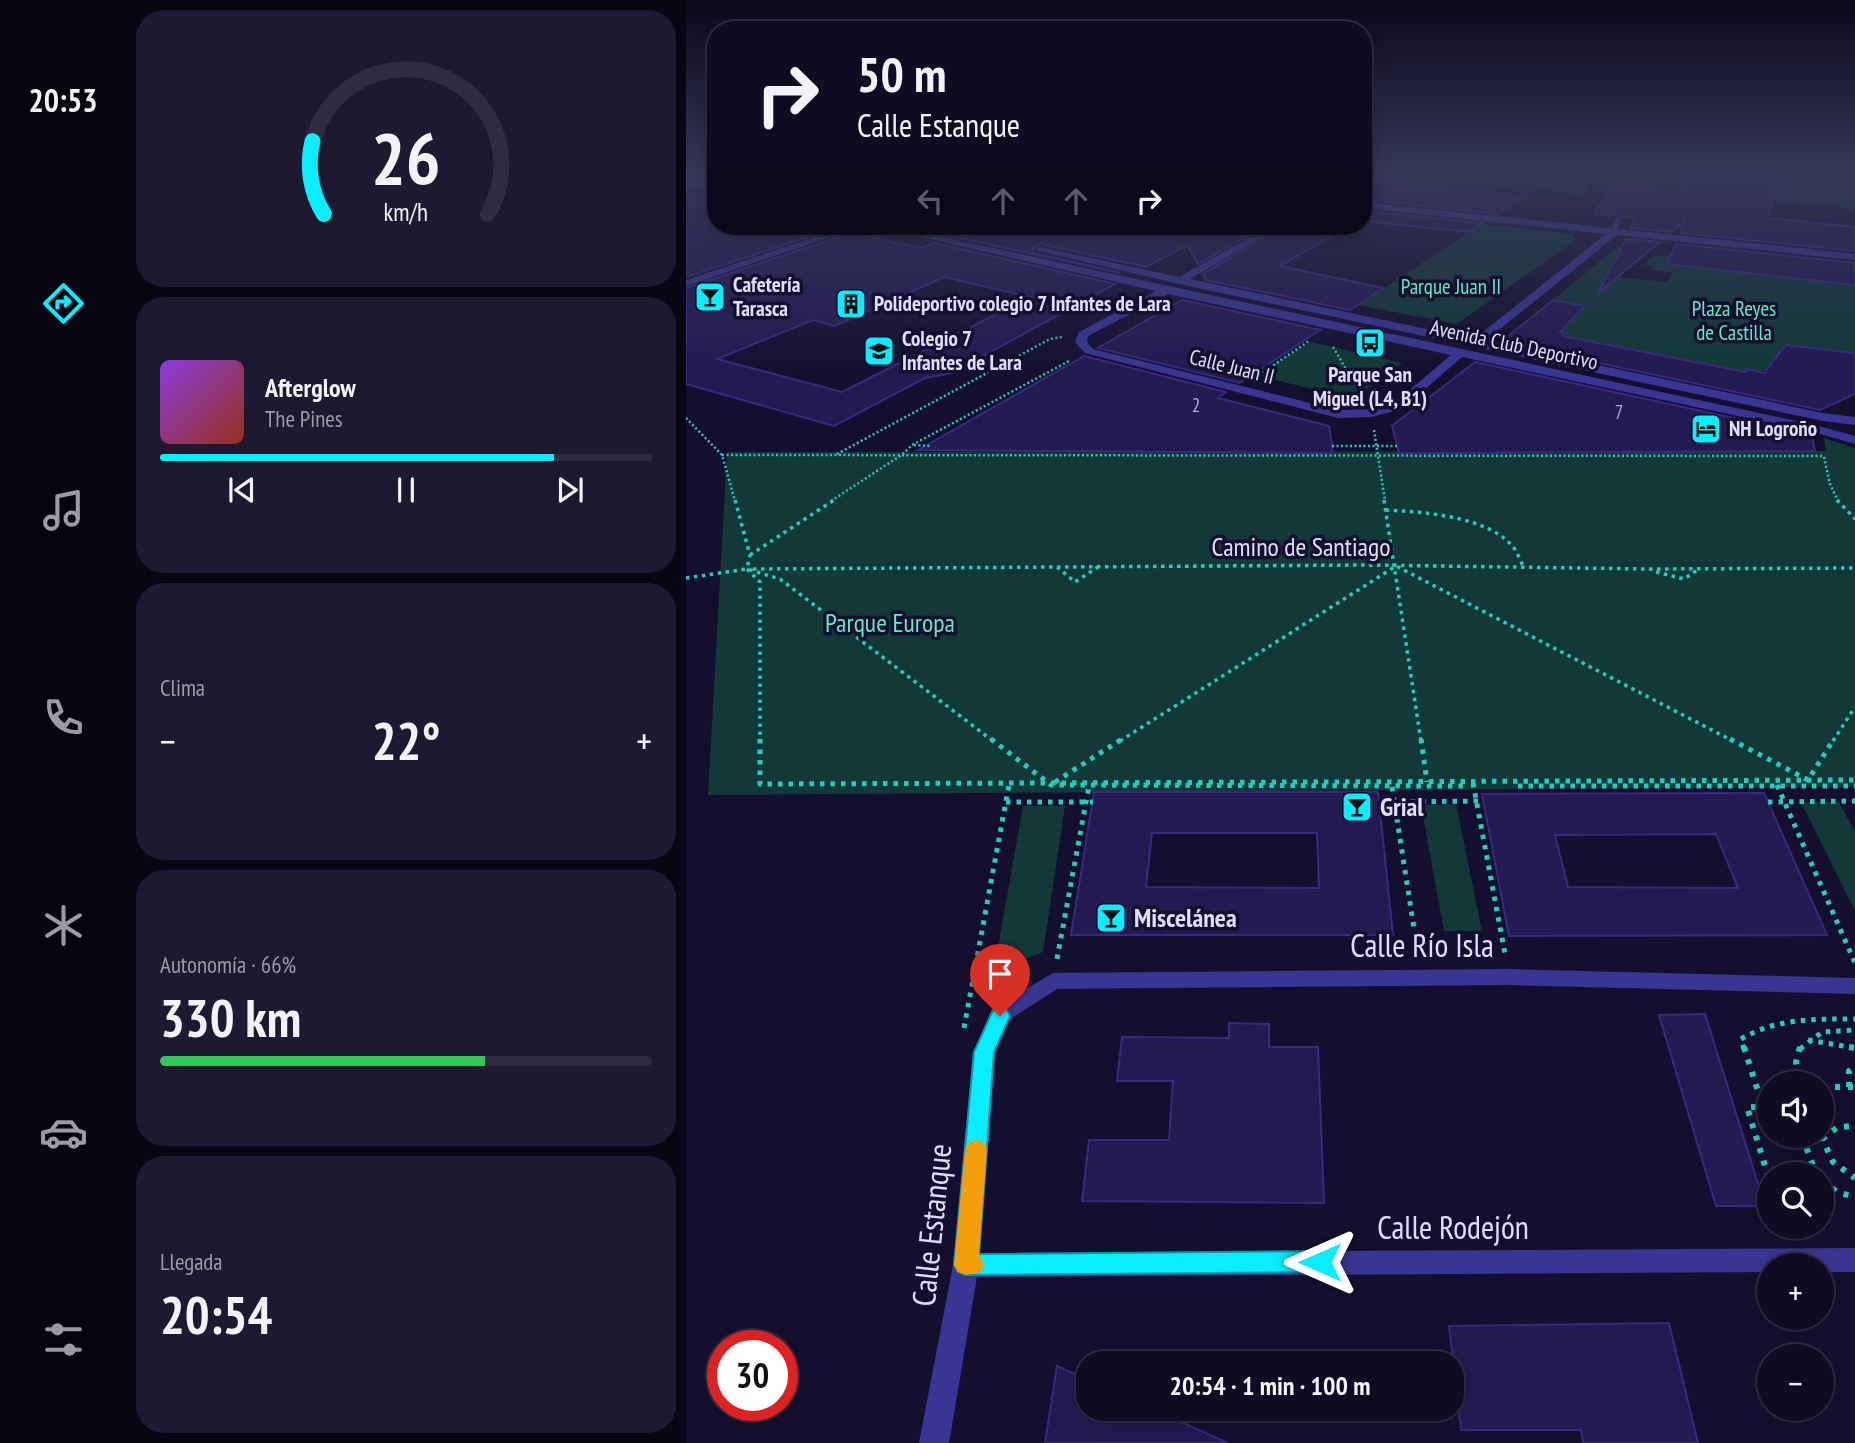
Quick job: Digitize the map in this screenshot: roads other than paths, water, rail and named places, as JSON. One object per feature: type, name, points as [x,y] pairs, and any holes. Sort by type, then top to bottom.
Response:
[{"type":"street","points":[[686,283],[828,236]]},
{"type":"street","name":"Avenida Club Deportivo","points":[[925,236],[1789,423],[1855,440]]},
{"type":"street","name":"Avenida Club Deportivo","points":[[974,236],[1823,417],[1855,421]]},
{"type":"street","points":[[1179,281],[1259,236]]},
{"type":"street","points":[[1476,343],[1609,236]]},
{"type":"street","points":[[1656,236],[1855,257]]},
{"type":"street","name":"Avenida Club Deportivo","points":[[1164,290],[1227,291]]},
{"type":"street","name":"Calle Juan II","points":[[1164,290],[1083,334],[1081,342],[1085,348],[1088,351],[1338,414],[1372,413],[1398,406],[1460,354]]},
{"type":"street","name":"Calle Río Isla","points":[[1000,1016],[1053,981],[1509,977],[1855,986]]},
{"type":"street","name":"Calle Estanque","points":[[934,1443],[966,1265],[984,1052],[1000,1016]]},
{"type":"street","name":"Calle Rodejón","points":[[966,1265],[1855,1259]]},
{"type":"place","name":"Cafetería Tarasca","points":[[710,297]]},
{"type":"place","name":"Polideportivo colegio 7 Infantes de Lara","points":[[851,304]]},
{"type":"place","name":"Parque San Miguel (L4, B1)","points":[[1370,343]]},
{"type":"place","name":"Colegio 7 Infantes de Lara","points":[[879,351]]},
{"type":"place","name":"NH Logroño","points":[[1706,429]]},
{"type":"place","name":"Grial","points":[[1357,807]]},
{"type":"place","name":"Miscelánea","points":[[1111,918]]},
{"type":"park label","name":"Parque Juan II","points":[[1451,287]]},
{"type":"park label","name":"Plaza Reyes de Castilla","points":[[1734,321]]},
{"type":"park label","name":"Parque Europa","points":[[890,623]]}]
